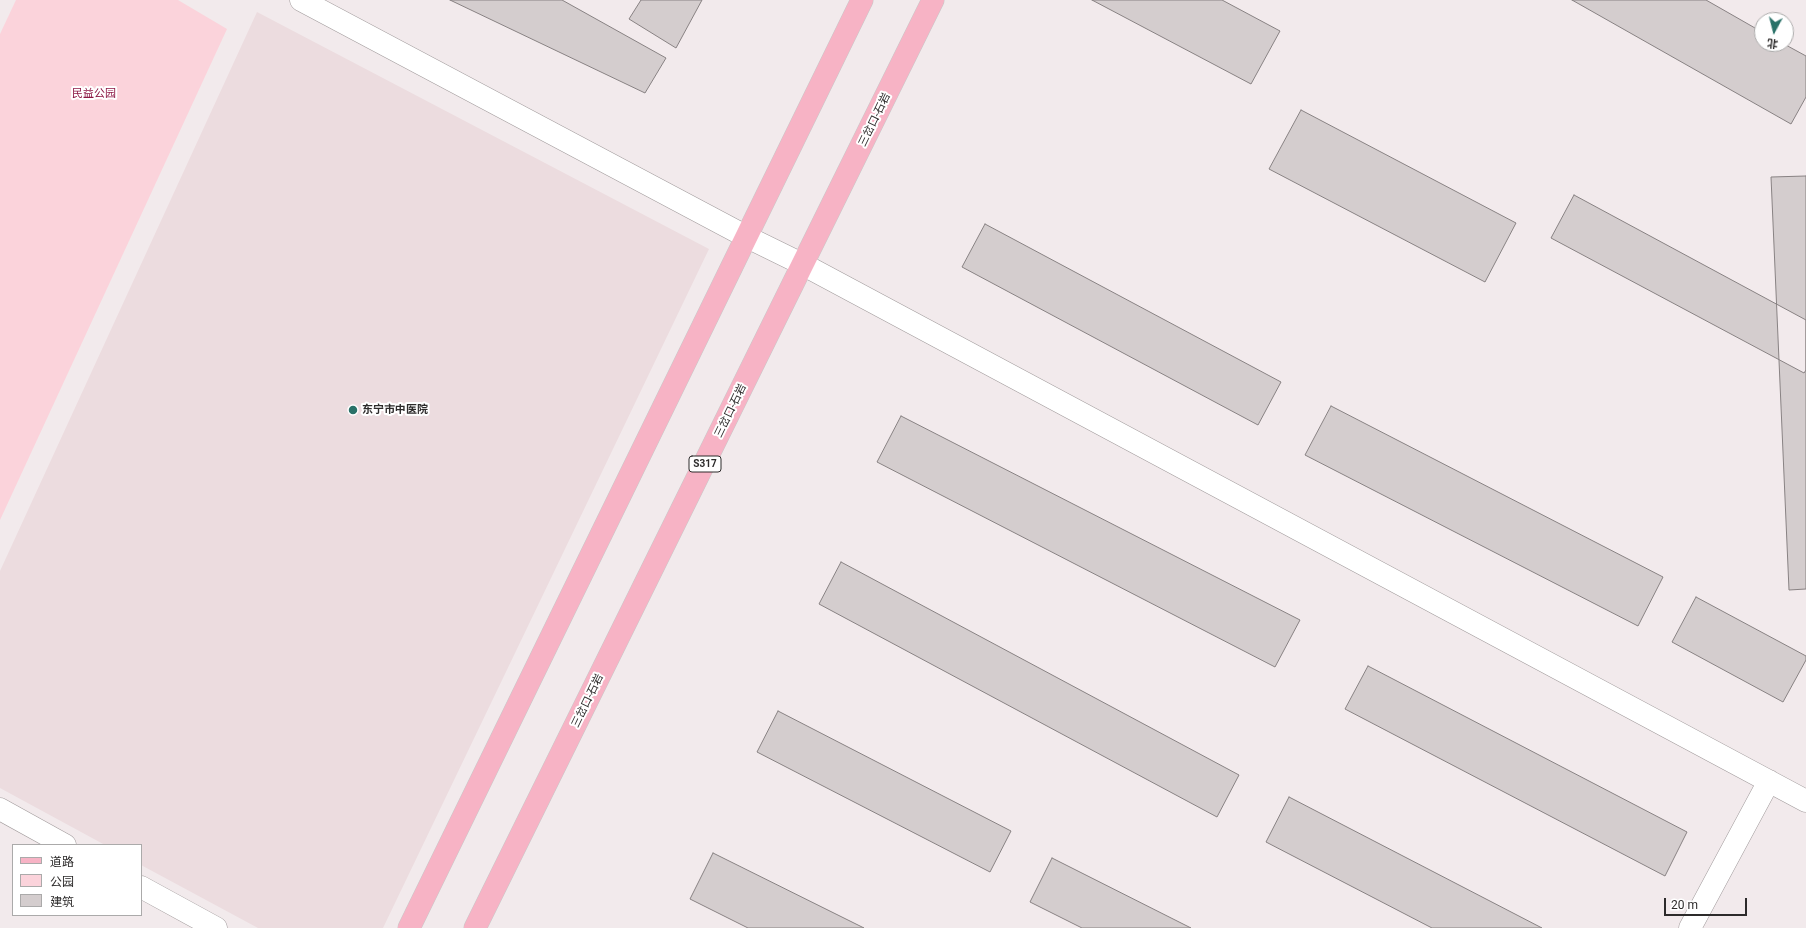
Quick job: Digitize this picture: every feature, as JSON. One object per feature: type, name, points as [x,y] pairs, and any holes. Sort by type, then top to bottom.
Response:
[{"type":"main road","points":[[409,928],[862,0]]},
{"type":"main road","name":"三岔口-石岩","points":[[475,928],[804,265],[933,0]]},
{"type":"street","points":[[301,0],[747,237],[804,265],[1806,801]]},
{"type":"street","points":[[1690,928],[1769,781]]},
{"type":"street","points":[[0,809],[63,844]]},
{"type":"street","points":[[142,888],[216,928]]},
{"type":"shaded area","name":"东宁市中医院","points":[[257,12],[709,249],[383,928],[258,928],[142,866],[142,844],[103,844],[0,788],[0,571]]},
{"type":"green space","name":"民益公园","points":[[16,0],[178,0],[227,29],[0,520],[0,34]]},
{"type":"building","points":[[450,0],[562,0],[666,58],[645,93]]},
{"type":"building","points":[[641,0],[702,0],[676,48],[629,19]]},
{"type":"building","points":[[1092,0],[1222,0],[1280,31],[1251,84]]},
{"type":"building","points":[[1572,0],[1706,0],[1754,27],[1754,52],[1794,52],[1794,49],[1806,56],[1806,97],[1791,124]]},
{"type":"building","points":[[1301,110],[1516,223],[1485,282],[1269,169]]},
{"type":"building","points":[[1806,176],[1806,589],[1789,590],[1771,177]]},
{"type":"building","points":[[1574,195],[1806,320],[1806,370],[1804,373],[1551,238]]},
{"type":"building","points":[[985,224],[1281,382],[1258,425],[962,267]]},
{"type":"building","points":[[1331,406],[1663,577],[1638,626],[1305,455]]},
{"type":"building","points":[[901,416],[1300,620],[1275,667],[877,462]]},
{"type":"building","points":[[841,562],[1239,775],[1217,817],[819,604]]},
{"type":"building","points":[[1696,597],[1806,656],[1806,660],[1783,702],[1672,642]]},
{"type":"building","points":[[1368,666],[1687,832],[1665,876],[1345,709]]},
{"type":"building","points":[[778,711],[1011,831],[990,872],[757,752]]},
{"type":"building","points":[[1289,797],[1542,928],[1432,928],[1266,842]]},
{"type":"building","points":[[713,853],[864,928],[748,928],[690,899]]},
{"type":"building","points":[[1052,858],[1191,928],[1082,928],[1030,902]]},
{"type":"place","name":"东宁市中医院","points":[[353,410]]}]
